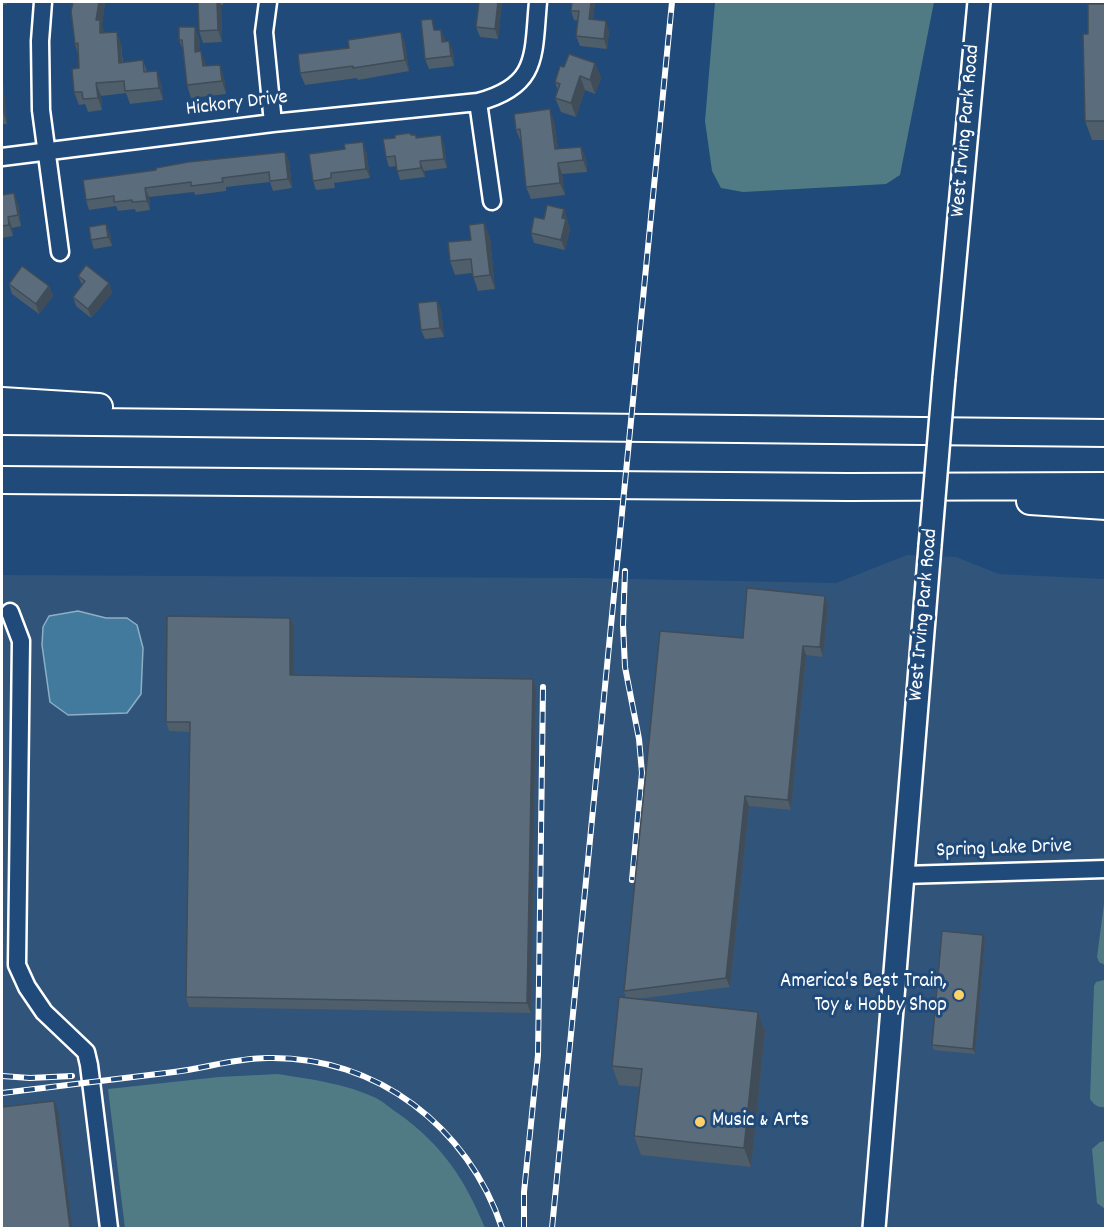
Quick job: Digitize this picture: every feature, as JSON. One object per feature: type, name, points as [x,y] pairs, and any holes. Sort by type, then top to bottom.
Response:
[{"type":"highway","points":[[2,400],[66,403],[245,423]]},
{"type":"highway","points":[[2,421],[1106,434]]},
{"type":"highway","points":[[2,480],[848,487],[1106,486]]},
{"type":"highway","points":[[848,487],[1106,506]]},
{"type":"main road","name":"West Irving Park Road","points":[[874,1228],[944,378],[979,2]]},
{"type":"street","points":[[43,2],[40,41],[41,110],[60,252]]},
{"type":"street","points":[[268,2],[264,32],[273,123]]},
{"type":"street","name":"Hickory Drive","points":[[2,157],[273,123],[478,102],[505,93],[527,72],[532,59],[538,2]]},
{"type":"street","points":[[478,102],[492,201]]},
{"type":"street","points":[[10,612],[21,641],[18,965],[27,987],[44,1012],[86,1052],[109,1228]]},
{"type":"street","name":"Spring Lake Drive","points":[[903,875],[1106,869]]},
{"type":"shaded area","points":[[907,555],[956,557],[999,574],[1105,579],[1105,1228],[2,1228],[2,575],[586,578],[836,583]]},
{"type":"shaded area","points":[[78,611],[106,618],[127,618],[137,625],[143,648],[141,694],[127,713],[68,715],[50,702],[42,645],[43,627],[49,616]]},
{"type":"green space","points":[[715,2],[934,2],[900,175],[886,184],[743,192],[721,188],[712,171],[705,121]]},
{"type":"green space","points":[[1105,896],[1105,965],[1099,962],[1097,957]]},
{"type":"green space","points":[[1106,980],[1106,1107],[1103,1107],[1097,1106],[1090,1099],[1094,986],[1096,982]]},
{"type":"green space","points":[[278,1074],[353,1089],[382,1101],[428,1138],[451,1164],[469,1194],[485,1228],[125,1228],[108,1089],[219,1077]]},
{"type":"green space","points":[[1106,1141],[1105,1209],[1097,1203],[1092,1149],[1100,1142]]},
{"type":"building","points":[[73,2],[99,2],[96,20],[100,20],[100,33],[117,32],[119,63],[143,60],[144,72],[157,71],[159,88],[125,91],[124,81],[96,83],[98,98],[83,99],[82,92],[74,92],[72,69],[79,68],[78,43],[75,44],[71,11]]},
{"type":"building","points":[[198,2],[217,2],[218,30],[199,31]]},
{"type":"building","points":[[479,2],[498,2],[495,29],[476,27]]},
{"type":"building","points":[[572,2],[591,2],[589,19],[606,21],[604,39],[576,36],[579,11],[571,11]]},
{"type":"building","points":[[1088,4],[1106,4],[1106,121],[1085,121],[1083,34],[1088,34]]},
{"type":"building","points":[[432,19],[434,30],[441,30],[442,42],[449,41],[451,56],[425,59],[421,20]]},
{"type":"building","points":[[179,27],[195,27],[195,52],[201,51],[203,66],[220,65],[222,81],[187,85]]},
{"type":"building","points":[[401,32],[405,60],[300,73],[298,54],[349,48],[348,40]]},
{"type":"building","points":[[569,54],[595,63],[590,80],[580,76],[571,103],[555,98],[560,84],[555,82],[560,66],[564,67]]},
{"type":"building","points":[[550,109],[555,149],[581,147],[583,160],[558,163],[560,183],[526,187],[520,129],[516,130],[514,114]]},
{"type":"building","points":[[410,133],[416,135],[416,138],[441,135],[444,159],[420,161],[421,168],[397,171],[395,156],[386,157],[383,139]]},
{"type":"building","points":[[363,142],[366,169],[331,173],[331,178],[313,181],[309,154],[345,149],[344,144]]},
{"type":"building","points":[[285,152],[288,179],[270,181],[269,172],[222,178],[223,182],[191,186],[191,182],[145,188],[147,201],[114,202],[114,196],[86,200],[83,180],[156,170],[156,168],[188,162]]},
{"type":"building","points":[[14,193],[18,215],[8,217],[9,225],[2,226],[2,195]]},
{"type":"building","points":[[547,205],[564,209],[562,218],[566,219],[561,240],[531,233],[534,217],[544,219]]},
{"type":"building","points":[[484,223],[490,275],[473,277],[471,259],[450,261],[448,242],[471,240],[469,225]]},
{"type":"building","points":[[106,224],[108,237],[91,240],[89,227]]},
{"type":"building","points":[[86,265],[109,283],[88,309],[73,297],[85,281],[78,276]]},
{"type":"building","points":[[22,266],[49,286],[36,304],[9,284]]},
{"type":"building","points":[[437,301],[440,328],[421,330],[418,303]]},
{"type":"building","points":[[747,588],[825,596],[820,647],[803,646],[788,800],[745,796],[726,978],[624,991],[660,631],[743,638]]},
{"type":"building","points":[[167,616],[290,618],[290,675],[533,679],[527,1003],[186,997],[190,722],[166,722]]},
{"type":"building","name":"America's Best Train, Toy & Hobby Shop","points":[[942,931],[983,935],[973,1049],[932,1045]]},
{"type":"building","name":"Music & Arts","points":[[619,997],[758,1012],[744,1148],[634,1136],[642,1069],[612,1066]]},
{"type":"building","points":[[54,1101],[70,1228],[2,1228],[2,1107]]},
{"type":"railway","points":[[552,1228],[672,2]]},
{"type":"railway","points":[[625,571],[623,625],[625,667],[639,739],[642,773],[632,880]]},
{"type":"railway","points":[[524,1228],[524,1192],[538,1055],[543,687]]},
{"type":"railway","points":[[2,1093],[174,1072],[256,1058],[308,1061],[346,1070],[381,1084],[413,1104],[442,1129],[466,1159],[487,1192],[502,1228]]},
{"type":"railway","points":[[2,1076],[30,1078],[72,1076]]},
{"type":"place","name":"America's Best Train, Toy & Hobby Shop","points":[[959,995]]},
{"type":"place","name":"Music & Arts","points":[[700,1122]]}]
